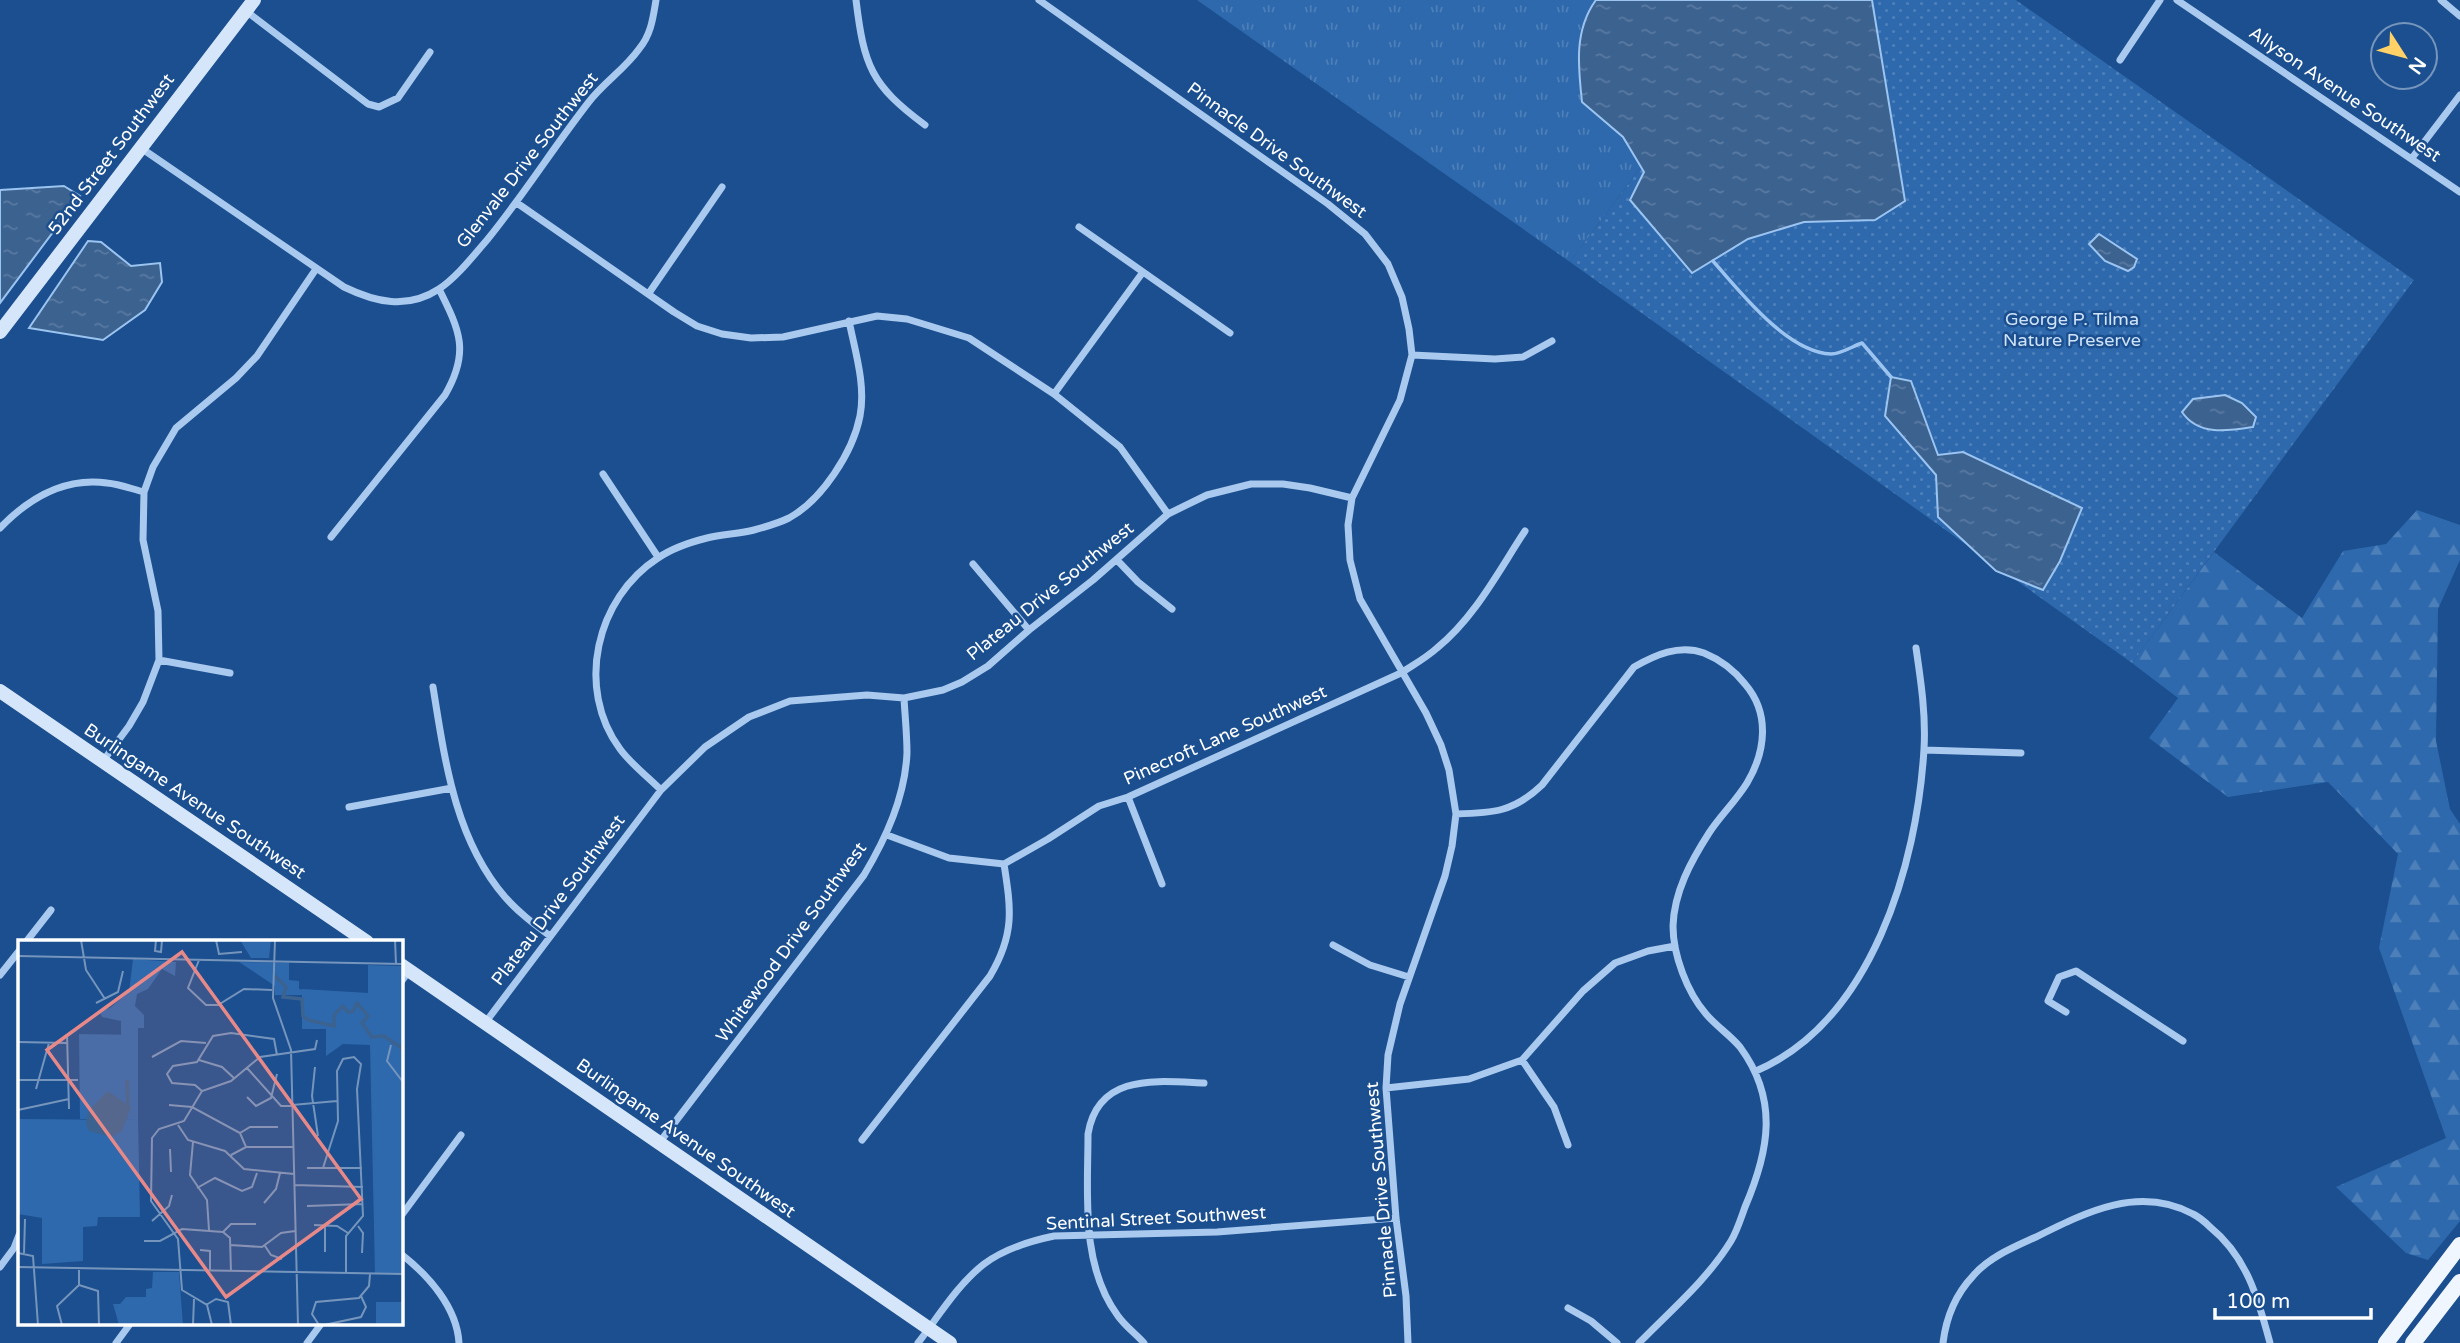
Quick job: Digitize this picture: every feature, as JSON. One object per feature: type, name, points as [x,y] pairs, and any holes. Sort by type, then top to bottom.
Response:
[{"type":"main road","points":[[2386,1343],[2460,1245]]},
{"type":"main road","points":[[2413,1343],[2460,1282]]},
{"type":"street","name":"Glenvale Drive Southwest","points":[[140,148],[344,287],[368,299],[411,301],[439,289],[472,257],[517,203],[589,102],[639,50],[651,29],[656,0]]},
{"type":"street","points":[[856,0],[864,51],[871,70],[887,94],[925,125]]},
{"type":"street","name":"Pinnacle Drive Southwest","points":[[1039,0],[1328,204],[1365,234],[1388,264],[1402,298],[1412,355],[1400,400],[1352,498],[1348,541],[1360,599],[1426,713],[1441,745],[1449,770],[1456,814],[1445,876],[1400,1004],[1388,1055],[1386,1088],[1408,1343]]},
{"type":"street","points":[[2120,60],[2160,0]]},
{"type":"street","name":"Allyson Avenue Southwest","points":[[2177,0],[2460,192]]},
{"type":"street","points":[[2441,0],[2460,16]]},
{"type":"street","points":[[250,5],[368,104],[379,107],[398,98],[430,52]]},
{"type":"street","name":"52nd Street Southwest","points":[[0,332],[250,5]]},
{"type":"street","points":[[2412,158],[2460,95]]},
{"type":"street","points":[[649,293],[722,187]]},
{"type":"street","points":[[517,203],[674,312],[697,326],[722,334],[751,338],[783,337],[877,316],[907,318],[970,338],[1054,394],[1120,447],[1168,514]]},
{"type":"street","points":[[1079,227],[1230,333]]},
{"type":"street","points":[[103,761],[130,726],[143,702],[159,660],[158,611],[144,540],[144,492],[153,467],[176,428],[236,379],[257,356],[316,269]]},
{"type":"street","points":[[1054,394],[1143,271]]},
{"type":"street","points":[[331,537],[445,395],[455,378],[460,362],[461,343],[456,322],[439,289]]},
{"type":"street","points":[[661,790],[620,748],[603,713],[596,687],[599,640],[614,602],[628,583],[658,557],[707,538],[751,531],[789,518],[827,484],[851,441],[860,416],[859,372],[849,321]]},
{"type":"street","points":[[1412,355],[1495,359],[1523,357],[1552,341]]},
{"type":"street","points":[[603,474],[658,557]]},
{"type":"street","points":[[0,528],[17,510],[36,497],[60,487],[82,482],[107,483],[144,492]]},
{"type":"street","name":"Plateau Drive Southwest","points":[[485,1023],[661,790],[705,747],[749,717],[790,701],[839,695],[904,698],[943,690],[962,682],[988,666],[1117,560],[1168,514],[1207,495],[1251,484],[1283,484],[1352,498]]},
{"type":"street","name":"Pinecroft Lane Southwest","points":[[1004,864],[1099,806],[1128,797],[1401,673],[1436,649],[1462,624],[1485,594],[1525,531]]},
{"type":"street","points":[[1117,560],[1138,582],[1172,609]]},
{"type":"street","points":[[973,564],[1029,630]]},
{"type":"street","points":[[1756,1070],[1774,1063],[1823,1026],[1868,959],[1896,895],[1914,831],[1924,750],[1923,698],[1916,648]]},
{"type":"street","points":[[1456,814],[1485,814],[1510,809],[1529,797],[1542,785],[1634,667],[1652,656],[1683,650],[1701,652],[1735,671],[1757,698],[1763,731],[1761,745],[1746,784],[1710,831],[1686,871],[1673,925],[1675,946],[1685,977],[1698,1003],[1718,1027],[1738,1044],[1756,1070],[1764,1097],[1765,1150],[1760,1171],[1731,1240],[1701,1279],[1639,1343]]},
{"type":"street","points":[[159,660],[230,673]]},
{"type":"street","points":[[433,687],[452,788],[466,835],[484,869],[506,898],[550,936]]},
{"type":"street","name":"Burlingame Avenue Southwest","points":[[0,691],[365,940]]},
{"type":"street","name":"Whitewood Drive Southwest","points":[[659,1143],[864,875],[887,835],[903,784],[907,753],[904,698]]},
{"type":"street","points":[[1924,750],[2021,753]]},
{"type":"street","points":[[349,807],[452,788]]},
{"type":"street","points":[[1128,797],[1162,884]]},
{"type":"street","points":[[862,1140],[990,976],[1000,960],[1009,935],[1011,919],[1004,864],[949,858],[887,835]]},
{"type":"street","points":[[28,940],[51,910]]},
{"type":"street","points":[[1333,945],[1370,965],[1409,977]]},
{"type":"street","points":[[1386,1088],[1469,1079],[1522,1060],[1583,991],[1615,963],[1648,951],[1675,946]]},
{"type":"street","points":[[0,975],[18,952]]},
{"type":"street","points":[[2066,1012],[2048,1000],[2059,977],[2076,971],[2183,1041]]},
{"type":"street","name":"Burlingame Avenue Southwest","points":[[403,973],[485,1023],[950,1343]]},
{"type":"street","points":[[1522,1060],[1554,1107],[1568,1145]]},
{"type":"street","points":[[1144,1343],[1117,1316],[1096,1275],[1089,1236],[1090,1121],[1104,1097],[1115,1089],[1135,1084],[1204,1083]]},
{"type":"street","points":[[402,1215],[461,1135]]},
{"type":"street","points":[[1943,1343],[1954,1303],[1973,1275],[2002,1253],[2102,1206],[2136,1201],[2153,1201],[2194,1214],[2225,1239],[2248,1272],[2270,1343]]},
{"type":"street","name":"Sentinal Street Southwest","points":[[918,1343],[961,1287],[985,1264],[1030,1241],[1054,1236],[1217,1233],[1396,1217]]},
{"type":"street","points":[[0,1267],[18,1238]]},
{"type":"street","points":[[402,1255],[415,1264],[442,1296],[452,1316],[459,1343]]},
{"type":"street","points":[[1568,1308],[1591,1321],[1617,1343]]},
{"type":"street","points":[[116,1343],[129,1326]]},
{"type":"street","points":[[307,1343],[320,1326]]},
{"type":"green space","points":[[1197,0],[1766,0],[1570,262]]},
{"type":"green space","name":"George P. Tilma Nature Preserve","points":[[1766,0],[2016,0],[2414,280],[2132,663],[1570,262]]},
{"type":"green space","points":[[2417,510],[2460,525],[2460,560],[2438,609],[2436,741],[2450,809],[2460,824],[2460,1221],[2428,1260],[2406,1253],[2336,1187],[2446,1138],[2379,948],[2398,854],[2328,782],[2228,797],[2149,738],[2178,698],[2132,663],[2214,552],[2302,618],[2343,551],[2386,544]]},
{"type":"water","points":[[1596,0],[1872,0],[1905,201],[1875,220],[1804,222],[1748,239],[1692,273],[1630,200],[1644,172],[1623,137],[1582,102],[1579,49],[1584,24]]},
{"type":"water","points":[[64,186],[80,196],[0,303],[0,190]]},
{"type":"water","points":[[2099,234],[2137,259],[2134,267],[2128,271],[2105,261],[2089,244]]},
{"type":"water","points":[[88,241],[101,242],[131,266],[160,263],[162,282],[145,310],[103,340],[29,328]]},
{"type":"water","points":[[1891,377],[1911,381],[1938,455],[1963,452],[2082,508],[2060,561],[2043,590],[1996,571],[1938,517],[1936,475],[1885,416]]},
{"type":"water","points":[[2225,395],[2242,403],[2256,417],[2253,427],[2214,430],[2196,425],[2182,412],[2193,399]]},
{"type":"waterway","points":[[1713,261],[1781,332],[1814,351],[1831,354],[1862,343],[1891,377]]}]
